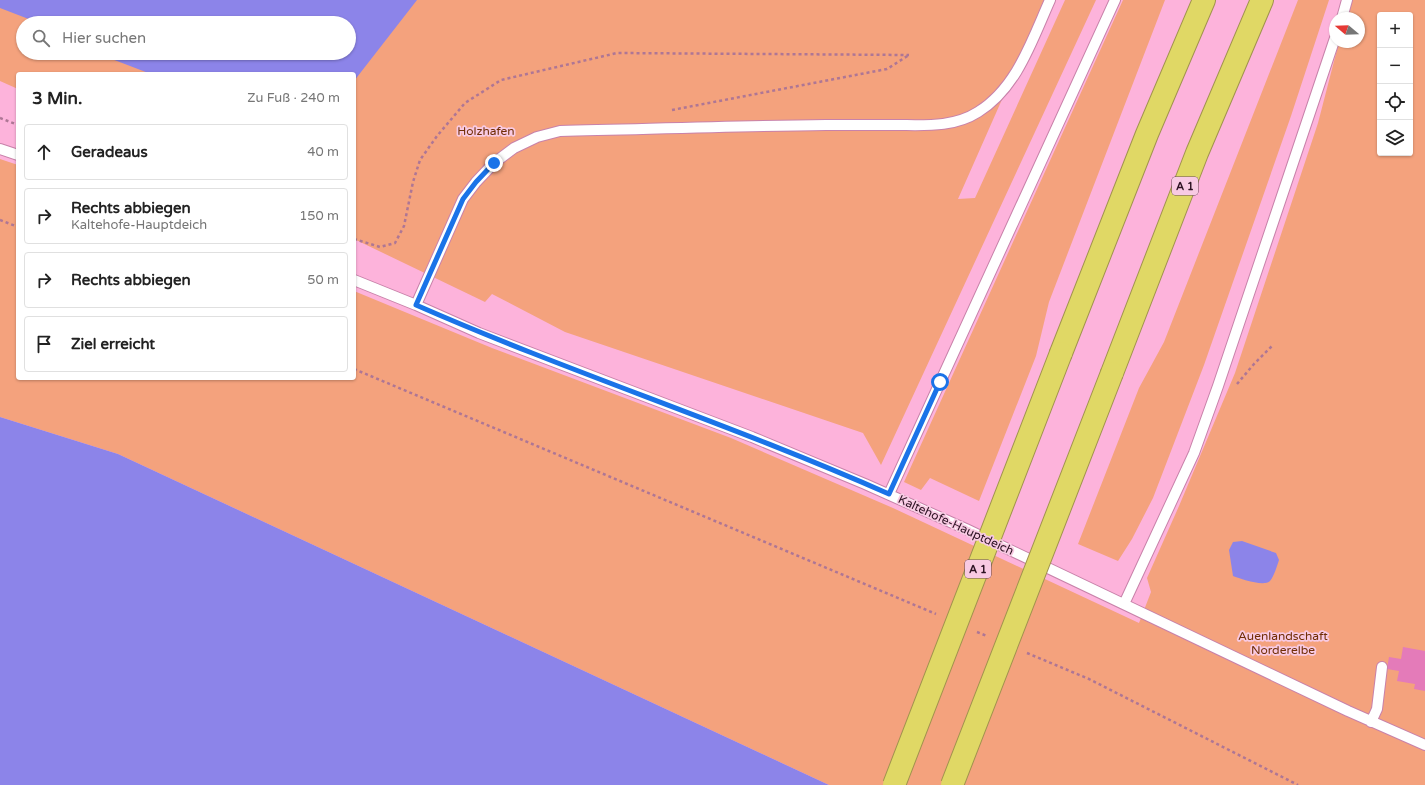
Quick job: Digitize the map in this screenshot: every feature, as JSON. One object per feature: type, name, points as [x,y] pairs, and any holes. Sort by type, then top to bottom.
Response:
[{"type":"highway","name":"A 1","points":[[894,785],[1147,134],[1204,0]]},
{"type":"highway","name":"A 1","points":[[952,785],[1197,153],[1262,0]]},
{"type":"lane","points":[[416,305],[463,199],[476,182],[494,163],[514,148],[537,137],[560,131],[826,125],[935,125],[956,122],[977,113],[994,100],[1013,78],[1050,0]]},
{"type":"lane","points":[[889,494],[1115,0]]},
{"type":"lane","points":[[1343,12],[1346,0]]},
{"type":"lane","points":[[1124,604],[1194,453],[1332,48]]},
{"type":"lane","points":[[0,149],[16,154]]},
{"type":"lane","name":"Kaltehofe-Hauptdeich","points":[[356,281],[479,333],[752,437],[889,494],[1371,722],[1425,745]]},
{"type":"lane","points":[[1371,722],[1377,709],[1382,666]]},
{"type":"path","points":[[356,240],[380,247],[395,243],[404,226],[413,182],[420,160],[437,136],[465,103],[501,80],[617,53],[909,55],[887,69],[669,111]]},
{"type":"path","points":[[0,118],[16,124]]},
{"type":"path","points":[[0,220],[16,226]]},
{"type":"path","points":[[1218,386],[1232,390],[1254,364],[1273,345]]},
{"type":"path","points":[[356,370],[939,615]]},
{"type":"path","points":[[975,630],[989,636]]},
{"type":"path","points":[[1025,652],[1089,679],[1298,785]]},
{"type":"green space","name":"Holzhafen","points":[[0,0],[1046,0],[958,199],[975,198],[1065,0],[1096,0],[881,465],[863,433],[565,332],[492,294],[485,302],[356,240],[356,72],[16,72],[16,88],[0,81]]},
{"type":"green space","points":[[1123,0],[1165,0],[1049,302],[1036,356],[979,501],[930,478],[921,490],[904,482]]},
{"type":"green space","points":[[1298,0],[1329,0],[1291,116],[1204,365],[1153,498],[1132,539],[1118,561],[1078,544],[1139,388],[1164,342]]},
{"type":"green space","name":"Auenlandschaft Norderelbe","points":[[1349,0],[1425,0],[1425,785],[829,785],[118,454],[0,417],[0,159],[16,164],[16,380],[356,380],[356,292],[492,348],[731,438],[893,508],[1139,623],[1151,592],[1147,578],[1235,373],[1318,123],[1337,48],[1365,48],[1365,12],[1346,12]]},
{"type":"shaded area","points":[[0,0],[417,0],[356,78],[356,72],[146,72],[114,60],[356,60],[356,16],[21,16],[0,8]]},
{"type":"shaded area","points":[[0,417],[118,454],[829,785],[0,785]]},
{"type":"shaded area","points":[[1242,541],[1276,553],[1279,560],[1274,574],[1267,583],[1258,583],[1233,576],[1229,550],[1233,542]]},
{"type":"building","points":[[1403,647],[1425,651],[1425,691],[1414,689],[1415,684],[1397,681],[1399,671],[1387,669],[1389,657],[1401,659]]},
{"type":"route","points":[[494,163],[476,182],[463,199],[416,305],[479,333],[658,400],[889,494],[940,382]]}]
